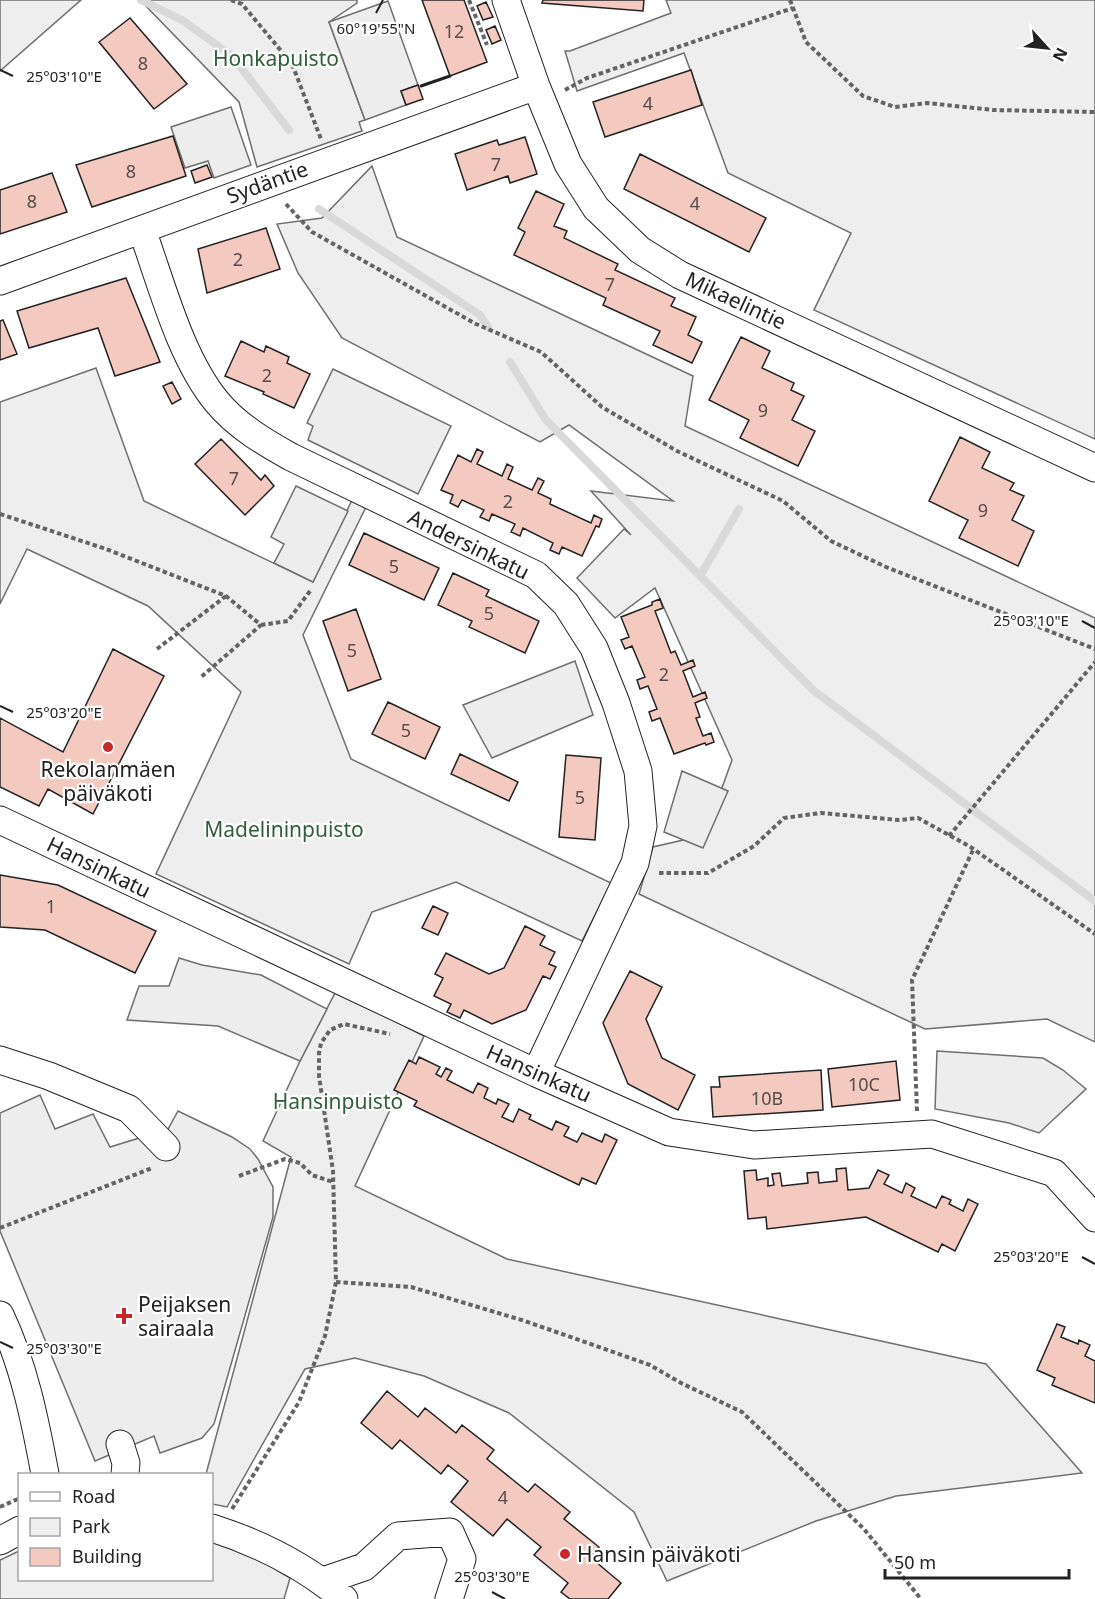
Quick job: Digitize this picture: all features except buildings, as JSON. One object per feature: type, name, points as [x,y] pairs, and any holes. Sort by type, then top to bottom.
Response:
[{"type":"street","name":"Mikaelintie","points":[[506,0],[546,90],[568,164],[596,208],[640,250],[680,274],[1095,468]]},
{"type":"street","name":"Sydäntie","points":[[0,281],[329,160],[546,90]]},
{"type":"street","name":"Andersinkatu","points":[[142,230],[183,344],[198,375],[218,404],[254,436],[291,457],[536,575],[566,604],[594,648],[616,702],[638,771],[643,826],[635,863],[536,1073]]},
{"type":"street","name":"Hansinkatu","points":[[0,820],[536,1073],[669,1132],[754,1145],[932,1134],[1054,1173],[1095,1218]]},
{"type":"street","points":[[0,1060],[49,1076],[129,1109],[160,1157]]},
{"type":"street","points":[[0,1315],[8,1332],[34,1415],[45,1473]]},
{"type":"street","points":[[120,1444],[126,1463],[125,1473]]},
{"type":"street","points":[[215,1529],[272,1552],[323,1581],[344,1599]]},
{"type":"street","points":[[0,1541],[18,1531]]},
{"type":"street","points":[[323,1581],[364,1567],[398,1536],[450,1532],[462,1558],[449,1599]]},
{"type":"path","points":[[231,0],[242,4],[292,64],[329,160]]},
{"type":"path","points":[[469,0],[487,45]]},
{"type":"path","points":[[790,0],[806,42],[863,96],[884,104],[895,107],[927,103],[993,110],[1095,112]]},
{"type":"path","points":[[546,90],[793,8]]},
{"type":"path","points":[[267,183],[312,232],[476,324],[541,352],[602,407],[678,452],[783,501],[831,541],[886,567],[1095,649]]},
{"type":"path","points":[[0,514],[106,549],[226,596],[261,625]]},
{"type":"path","points":[[200,678],[261,625],[288,621],[310,591]]},
{"type":"path","points":[[157,649],[226,596]]},
{"type":"path","points":[[949,836],[1095,662]]},
{"type":"path","points":[[635,863],[654,873],[708,873],[754,846],[784,818],[821,813],[899,820],[918,818],[973,850],[1095,934]]},
{"type":"path","points":[[918,1134],[912,980],[973,850]]},
{"type":"path","points":[[215,1529],[299,1402],[325,1336],[336,1282],[333,1182],[319,1076],[321,1043],[330,1030],[339,1025],[349,1024],[401,1035],[413,1031],[423,1019]]},
{"type":"path","points":[[0,1228],[160,1157]]},
{"type":"path","points":[[239,1176],[285,1159],[300,1163],[312,1175],[333,1182]]},
{"type":"path","points":[[336,1282],[411,1287],[525,1321],[650,1365],[681,1383],[742,1412],[864,1529],[921,1599]]},
{"type":"path","points":[[0,1507],[18,1499]]},
{"type":"green space","points":[[0,0],[81,0],[0,71]]},
{"type":"green space","name":"Honkapuisto","points":[[140,0],[357,0],[357,3],[329,22],[365,120],[359,122],[362,131],[257,167],[239,102]]},
{"type":"green space","points":[[666,0],[1095,0],[1095,439],[814,310],[851,233],[728,173],[684,53],[577,91],[565,51],[671,13]]},
{"type":"green space","points":[[372,166],[397,237],[693,376],[685,426],[1095,618],[1095,1042],[1047,1019],[925,1029],[639,894],[653,847],[705,835],[732,760],[655,588],[615,618],[577,578],[624,529],[631,535],[591,491],[673,501],[569,425],[540,442],[342,338],[298,273],[277,224],[322,218]]},
{"type":"green space","name":"Madelininpuisto","points":[[96,368],[144,501],[313,582],[352,500],[366,507],[303,635],[351,759],[611,883],[582,941],[456,882],[372,912],[349,964],[156,874],[241,692],[148,606],[27,549],[0,604],[0,402]]},
{"type":"green space","name":"Hansinpuisto","points":[[336,991],[424,1036],[355,1186],[507,1259],[986,1364],[1082,1473],[896,1496],[816,1521],[667,1581],[634,1512],[509,1413],[424,1376],[355,1358],[305,1369],[227,1507],[213,1504],[213,1473],[206,1473],[291,1157],[263,1141]]},
{"type":"green space","points":[[213,1541],[262,1561],[290,1578],[284,1599],[0,1599],[0,1560],[18,1551],[18,1581],[213,1581]]},
{"type":"shaded area","points":[[388,1],[418,85],[401,91],[406,105],[365,120],[329,22]]},
{"type":"shaded area","points":[[231,107],[251,165],[214,178],[208,161],[185,168],[171,127]]},
{"type":"shaded area","points":[[333,369],[451,426],[418,494],[308,440],[313,426],[307,423]]},
{"type":"shaded area","points":[[296,486],[348,511],[313,582],[274,563],[284,544],[271,537]]},
{"type":"shaded area","points":[[575,661],[593,715],[492,758],[463,705]]},
{"type":"shaded area","points":[[682,771],[728,791],[703,848],[664,832]]},
{"type":"shaded area","points":[[179,958],[202,965],[261,975],[327,1009],[300,1061],[218,1026],[127,1020],[139,986],[169,986]]},
{"type":"shaded area","points":[[937,1051],[1043,1058],[1063,1070],[1086,1089],[1039,1133],[1009,1123],[935,1109]]},
{"type":"shaded area","name":"Peijaksen sairaala","points":[[40,1095],[55,1129],[93,1114],[110,1147],[168,1129],[178,1111],[232,1137],[250,1149],[273,1187],[273,1217],[214,1424],[202,1438],[160,1453],[154,1436],[95,1461],[0,1231],[0,1113]]},
{"type":"waterway","points":[[141,0],[182,20],[232,56],[289,130]]},
{"type":"waterway","points":[[319,209],[480,315],[488,327]]},
{"type":"waterway","points":[[510,362],[546,420],[813,690],[1095,901]]},
{"type":"waterway","points":[[700,576],[739,509]]},
{"type":"wall","points":[[421,86],[450,76]]},
{"type":"place","name":"Rekolanmäen päiväkoti","points":[[108,747]]},
{"type":"place","name":"Peijaksen sairaala","points":[[124,1316]]},
{"type":"place","name":"Hansin päiväkoti","points":[[565,1554]]}]
